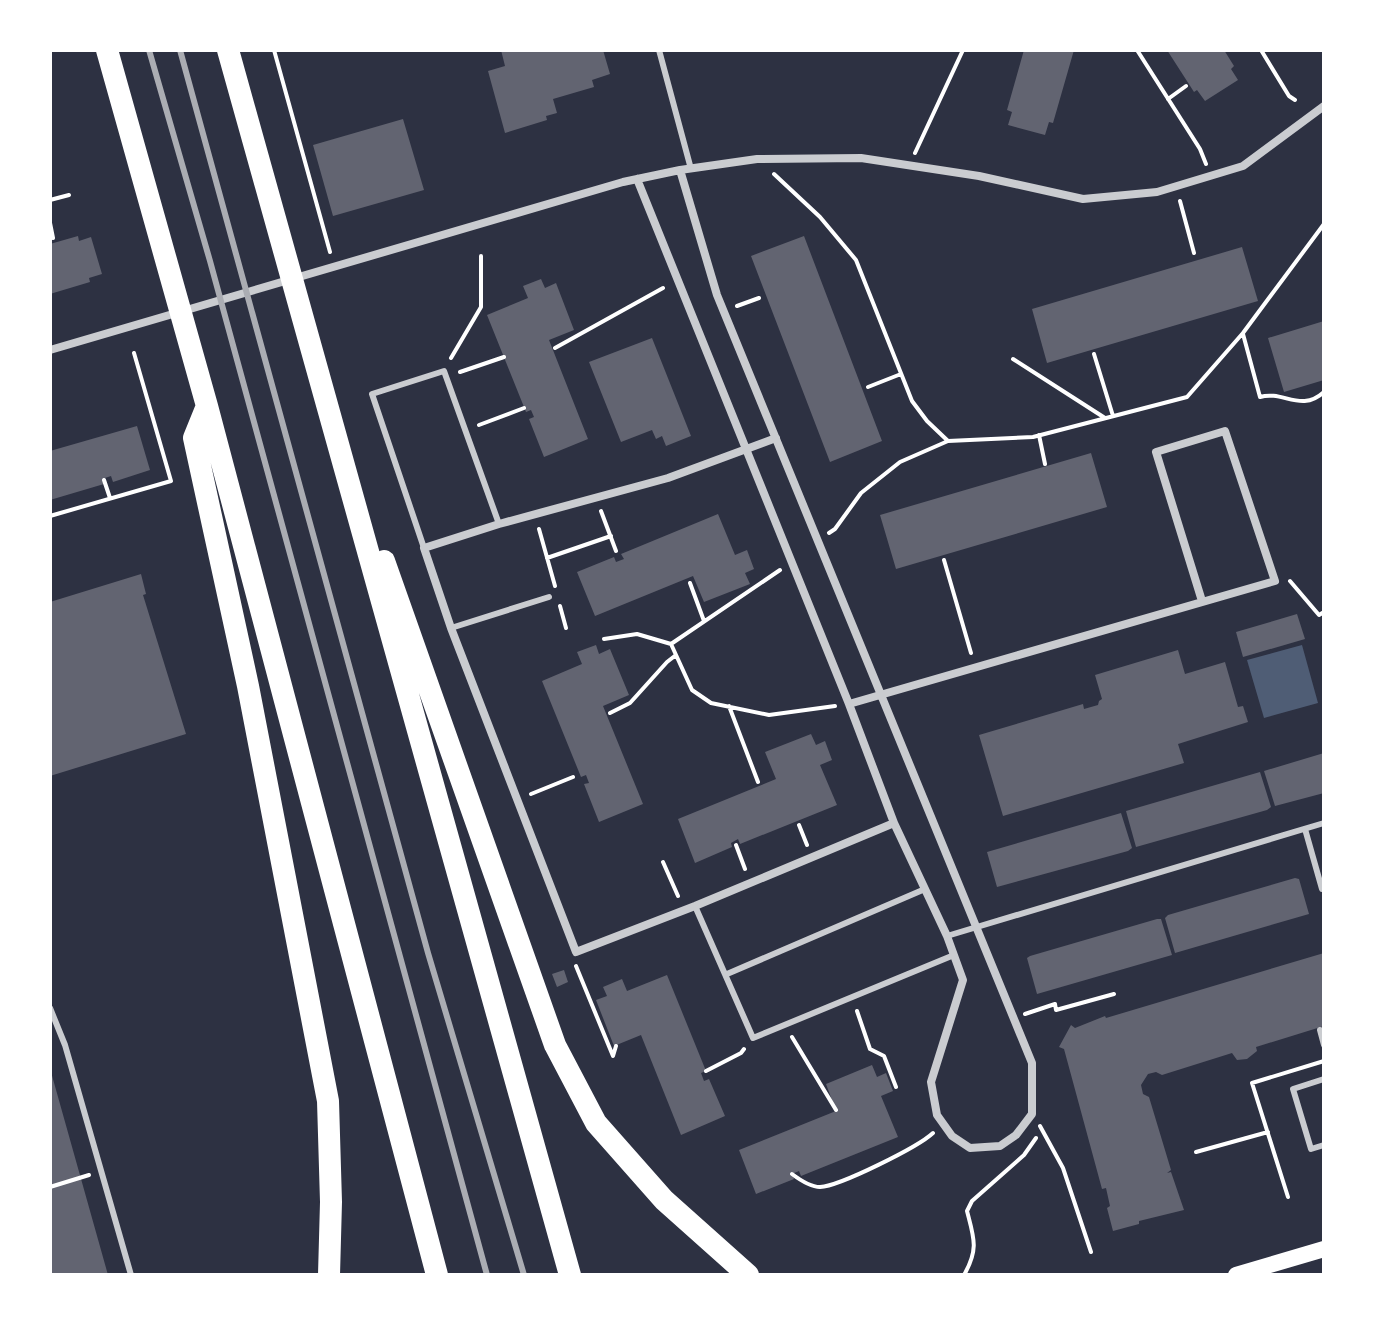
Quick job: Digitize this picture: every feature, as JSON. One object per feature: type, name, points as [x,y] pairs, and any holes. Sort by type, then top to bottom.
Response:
[{"type":"highway","points":[[107,50],[207,406],[437,1275]]},
{"type":"highway","points":[[228,50],[570,1275]]},
{"type":"highway","points":[[318,372],[555,1045],[596,1123],[664,1200],[748,1275]]},
{"type":"highway","points":[[207,406],[194,438],[248,686],[328,1101],[331,1202],[329,1275]]},
{"type":"main road","points":[[1236,1275],[1324,1249]]},
{"type":"street","points":[[50,350],[373,254],[637,179],[680,170],[757,159],[861,158],[910,164],[1083,199],[1157,192],[1243,166],[1324,106]]},
{"type":"street","points":[[637,179],[894,823],[947,936],[963,980],[931,1082],[937,1115],[952,1136],[970,1148],[1000,1146],[1016,1135],[1032,1114],[1032,1063],[724,312],[680,170]]},
{"type":"street","points":[[849,704],[1275,581],[1225,431],[1156,452],[1202,601]]},
{"type":"street","points":[[776,438],[668,478],[424,548],[451,628],[576,952],[894,823]]},
{"type":"lane","points":[[659,50],[691,169]]},
{"type":"lane","points":[[424,548],[372,394],[445,374],[499,524]]},
{"type":"lane","points":[[451,628],[549,597]]},
{"type":"lane","points":[[947,936],[1324,823]]},
{"type":"lane","points":[[1305,829],[1322,889]]},
{"type":"lane","points":[[727,974],[925,889]]},
{"type":"lane","points":[[695,906],[753,1038],[954,955]]},
{"type":"lane","points":[[50,1008],[65,1045],[131,1275]]},
{"type":"lane","points":[[1320,1030],[1324,1045]]},
{"type":"lane","points":[[1324,1079],[1293,1089],[1311,1149],[1324,1145]]},
{"type":"path","points":[[274,50],[334,266]]},
{"type":"path","points":[[910,164],[963,50]]},
{"type":"path","points":[[1137,50],[1200,149],[1211,176]]},
{"type":"path","points":[[1261,50],[1289,96],[1295,100]]},
{"type":"path","points":[[1324,61],[1324,69]]},
{"type":"path","points":[[1168,99],[1186,86]]},
{"type":"path","points":[[757,159],[820,217],[856,260],[912,401],[948,441]]},
{"type":"path","points":[[1176,187],[1194,253]]},
{"type":"path","points":[[50,200],[69,195]]},
{"type":"path","points":[[50,223],[53,238]]},
{"type":"path","points":[[816,542],[835,529],[861,493],[900,462],[948,441],[1039,435],[1187,397],[1243,333],[1324,224]]},
{"type":"path","points":[[445,374],[481,307],[481,256]]},
{"type":"path","points":[[555,348],[663,288]]},
{"type":"path","points":[[724,312],[759,298]]},
{"type":"path","points":[[1243,333],[1260,397],[1270,394],[1297,403],[1319,397],[1324,392]]},
{"type":"path","points":[[50,516],[171,481],[134,353]]},
{"type":"path","points":[[1094,354],[1113,416]]},
{"type":"path","points":[[445,374],[504,357]]},
{"type":"path","points":[[1013,359],[1105,418]]},
{"type":"path","points":[[868,387],[901,374]]},
{"type":"path","points":[[466,431],[524,408]]},
{"type":"path","points":[[1039,435],[1045,464]]},
{"type":"path","points":[[104,480],[110,498]]},
{"type":"path","points":[[596,498],[616,551]]},
{"type":"path","points":[[535,515],[566,628]]},
{"type":"path","points":[[547,558],[611,536]]},
{"type":"path","points":[[944,560],[975,667]]},
{"type":"path","points":[[671,644],[790,563]]},
{"type":"path","points":[[1288,578],[1319,615],[1324,612]]},
{"type":"path","points":[[690,583],[704,621]]},
{"type":"path","points":[[604,639],[637,634],[671,644],[692,690],[711,703],[769,715],[849,704]]},
{"type":"path","points":[[610,713],[630,703],[676,655]]},
{"type":"path","points":[[729,706],[758,782]]},
{"type":"path","points":[[517,799],[573,777]]},
{"type":"path","points":[[736,845],[751,883]]},
{"type":"path","points":[[663,862],[684,910]]},
{"type":"path","points":[[576,952],[576,966],[613,1056],[616,1046]]},
{"type":"path","points":[[1014,1018],[1055,1004],[1056,1010],[1114,994]]},
{"type":"path","points":[[852,997],[870,1049],[884,1056],[896,1087]]},
{"type":"path","points":[[784,1025],[836,1110]]},
{"type":"path","points":[[706,1071],[741,1053],[753,1038]]},
{"type":"path","points":[[1288,1197],[1252,1083],[1324,1061]]},
{"type":"path","points":[[1032,1114],[1063,1168],[1091,1252]]},
{"type":"path","points":[[964,1275],[973,1260],[976,1242],[967,1211],[972,1201],[1024,1155],[1041,1130]]},
{"type":"path","points":[[1196,1152],[1268,1132]]},
{"type":"path","points":[[792,1174],[806,1183],[821,1187],[906,1153],[930,1137]]},
{"type":"path","points":[[50,1187],[81,1177]]},
{"type":"water","points":[[1302,645],[1318,703],[1264,718],[1247,660]]},
{"type":"building","points":[[501,50],[603,50],[610,74],[592,80],[594,87],[553,99],[557,113],[546,116],[547,120],[505,133],[488,71],[505,66]]},
{"type":"building","points":[[1024,50],[1074,50],[1053,123],[1049,122],[1045,135],[1008,125],[1012,112],[1007,110]]},
{"type":"building","points":[[1167,50],[1224,50],[1238,80],[1205,101],[1197,90],[1194,92]]},
{"type":"building","points":[[403,119],[424,190],[333,216],[313,145]]},
{"type":"building","points":[[78,236],[79,241],[91,237],[102,274],[89,278],[90,282],[50,294],[50,244]]},
{"type":"building","points":[[804,236],[882,441],[830,462],[751,256]]},
{"type":"building","points":[[1242,247],[1258,301],[1047,363],[1032,309]]},
{"type":"building","points":[[541,279],[545,288],[556,283],[574,330],[549,340],[588,439],[544,457],[529,419],[534,417],[531,410],[526,412],[487,315],[528,298],[523,286]]},
{"type":"building","points":[[1324,321],[1324,380],[1284,392],[1268,338]]},
{"type":"building","points":[[652,338],[691,436],[666,446],[662,436],[656,439],[652,430],[621,442],[589,362]]},
{"type":"building","points":[[137,426],[150,470],[113,482],[111,476],[102,479],[104,484],[50,500],[50,451]]},
{"type":"building","points":[[1091,453],[1107,507],[896,569],[880,515]]},
{"type":"building","points":[[718,514],[735,555],[747,550],[754,569],[745,573],[750,584],[704,602],[693,576],[595,616],[577,572],[614,557],[616,562],[624,559],[621,554]]},
{"type":"building","points":[[141,574],[146,594],[143,595],[186,734],[50,776],[50,602]]},
{"type":"building","points":[[1297,614],[1305,639],[1243,657],[1236,632]]},
{"type":"building","points":[[596,645],[599,654],[610,649],[629,695],[603,706],[643,804],[599,822],[584,784],[589,783],[586,775],[581,777],[542,681],[582,664],[577,652]]},
{"type":"building","points":[[1178,650],[1185,674],[1225,662],[1238,707],[1243,706],[1248,722],[1178,744],[1184,763],[1003,816],[979,735],[1083,704],[1084,709],[1098,705],[1102,699],[1095,675]]},
{"type":"building","points":[[811,734],[816,745],[825,741],[832,760],[820,765],[837,805],[740,844],[738,839],[731,843],[732,847],[695,863],[678,819],[776,779],[765,752]]},
{"type":"building","points":[[1324,753],[1324,793],[1275,806],[1264,771]]},
{"type":"building","points":[[1260,772],[1271,807],[1267,810],[1136,847],[1126,811]]},
{"type":"building","points":[[1121,813],[1132,848],[1128,851],[997,887],[987,852]]},
{"type":"building","points":[[1299,879],[1309,914],[1175,953],[1165,918],[1168,915]]},
{"type":"building","points":[[1161,919],[1172,955],[1037,994],[1027,958],[1030,956]]},
{"type":"building","points":[[1324,953],[1324,1026],[1256,1047],[1257,1051],[1247,1059],[1237,1060],[1232,1053],[1162,1075],[1156,1072],[1148,1074],[1141,1085],[1143,1094],[1149,1097],[1171,1170],[1167,1173],[1171,1172],[1184,1210],[1113,1231],[1106,1188],[1102,1189],[1064,1049],[1059,1047],[1071,1025],[1075,1028],[1105,1016]]},
{"type":"building","points":[[564,970],[568,982],[557,987],[552,974]]},
{"type":"building","points":[[667,975],[706,1071],[701,1073],[704,1081],[709,1079],[725,1116],[681,1135],[641,1035],[614,1046],[596,1000],[607,996],[603,987],[622,979],[627,991]]},
{"type":"building","points":[[872,1065],[877,1077],[886,1073],[893,1091],[881,1096],[898,1137],[801,1176],[799,1171],[792,1174],[794,1179],[756,1194],[739,1150],[836,1111],[826,1084]]},
{"type":"building","points":[[51,1072],[108,1275],[50,1275]]},
{"type":"railway","points":[[149,50],[210,261],[487,1275]]},
{"type":"railway","points":[[180,50],[428,953],[524,1275]]}]
